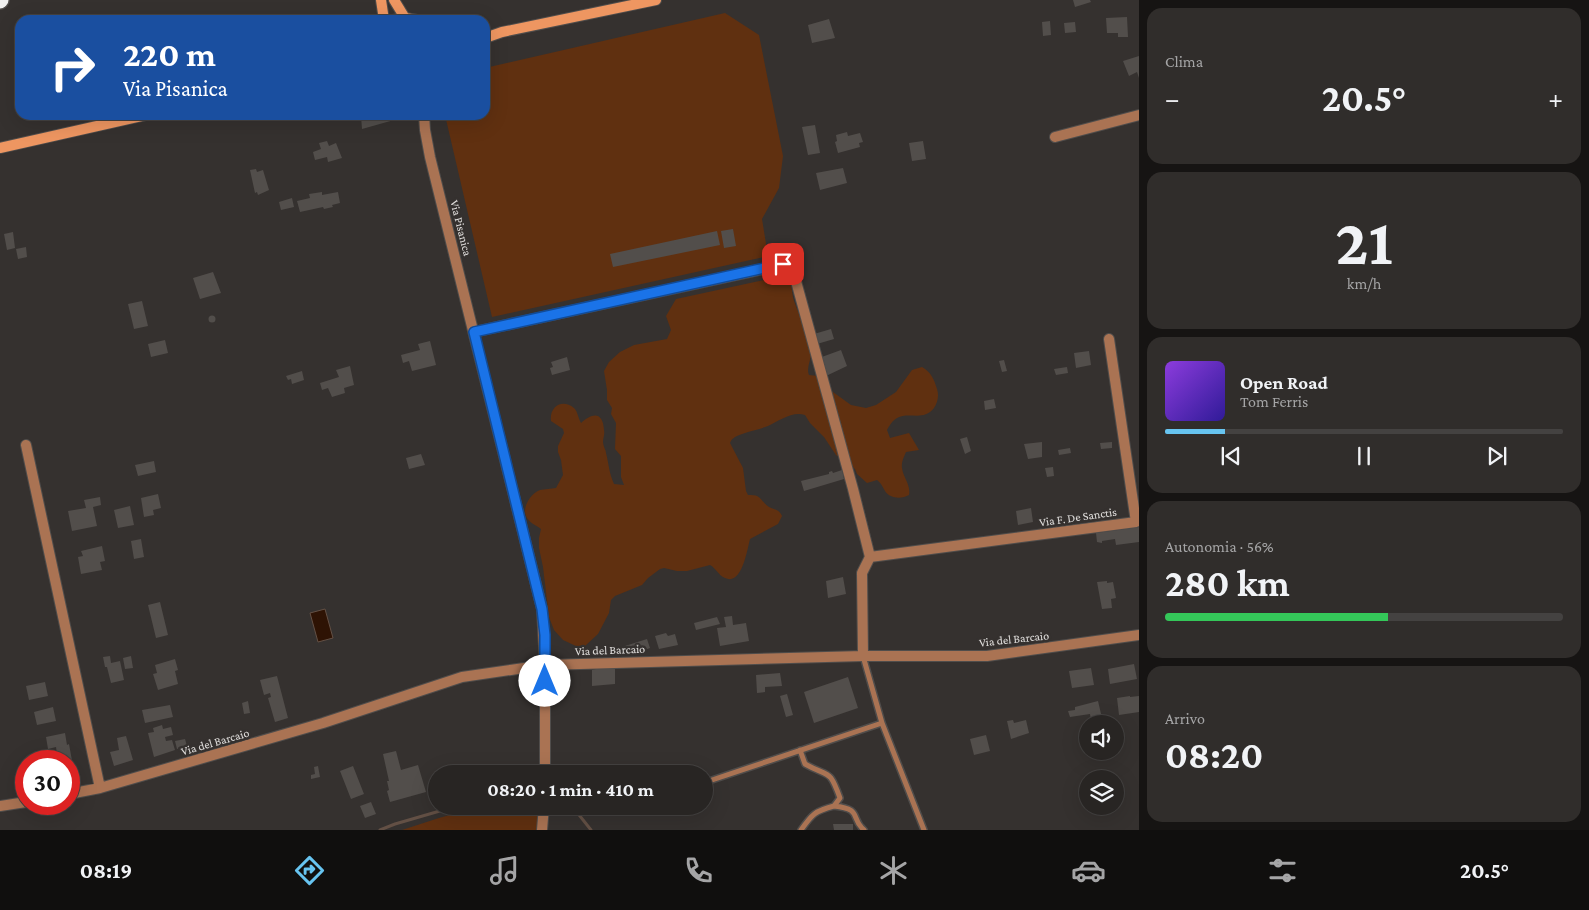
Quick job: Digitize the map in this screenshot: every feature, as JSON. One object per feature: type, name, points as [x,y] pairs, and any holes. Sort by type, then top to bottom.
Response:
[{"type":"main road","points":[[381,0],[383,15]]},
{"type":"main road","points":[[394,0],[403,15]]},
{"type":"main road","points":[[490,36],[502,32],[656,0]]},
{"type":"main road","points":[[490,33],[502,32]]},
{"type":"main road","points":[[0,148],[124,120]]},
{"type":"street","points":[[1055,138],[1139,115]]},
{"type":"street","name":"Via Pisanica","points":[[420,120],[542,609],[545,665],[544,765]]},
{"type":"street","name":"Via Pisanica","points":[[424,120],[424,130]]},
{"type":"street","points":[[474,332],[790,263],[851,480],[870,557],[862,573],[863,656]]},
{"type":"street","name":"Via F. De Sanctis","points":[[870,557],[1136,522],[1109,338]]},
{"type":"street","points":[[26,445],[100,788]]},
{"type":"street","name":"Via del Barcaio","points":[[80,792],[100,788],[323,723],[462,677],[545,665],[863,656],[987,656],[1139,635]]},
{"type":"street","points":[[0,806],[15,804]]},
{"type":"street","points":[[542,830],[543,815]]},
{"type":"lane","points":[[863,656],[882,723],[924,830]]},
{"type":"lane","points":[[713,780],[882,723]]},
{"type":"lane","points":[[800,750],[805,764],[827,773],[833,779],[840,798],[847,808],[855,814],[861,828],[864,830]]},
{"type":"lane","points":[[834,806],[840,798]]},
{"type":"lane","points":[[801,830],[812,814],[819,810],[834,806],[847,808]]},
{"type":"shaded area","points":[[725,13],[759,35],[783,156],[779,188],[762,219],[768,256],[492,317],[446,120],[490,120],[490,67]]},
{"type":"shaded area","points":[[787,275],[810,346],[809,375],[818,376],[826,387],[851,405],[866,408],[876,405],[896,392],[912,370],[922,367],[932,376],[938,394],[934,408],[925,414],[906,415],[897,418],[887,430],[890,438],[909,433],[919,450],[906,452],[902,462],[909,495],[900,498],[893,497],[887,494],[877,480],[867,483],[857,474],[852,466],[836,455],[824,437],[805,415],[790,415],[768,426],[739,435],[732,439],[730,443],[743,468],[748,495],[758,497],[782,516],[778,524],[750,539],[743,566],[736,577],[731,579],[725,578],[710,565],[687,571],[660,569],[642,585],[615,596],[611,600],[609,613],[598,634],[585,646],[576,646],[563,640],[554,630],[549,617],[539,548],[541,529],[529,520],[525,512],[526,505],[533,494],[540,490],[556,488],[563,475],[558,446],[564,433],[563,429],[551,421],[554,408],[561,404],[569,405],[574,408],[581,423],[593,416],[597,416],[602,420],[603,443],[612,480],[614,484],[624,485],[621,477],[621,456],[615,449],[616,423],[611,414],[612,408],[607,400],[604,371],[609,362],[620,352],[634,345],[667,339],[671,330],[666,316],[676,299]]},
{"type":"shaded area","points":[[325,609],[333,638],[318,642],[310,613]]},
{"type":"shaded area","points":[[450,815],[540,815],[538,830],[402,830]]},
{"type":"building","points":[[1073,0],[1090,0],[1091,2],[1075,7]]},
{"type":"building","points":[[1127,17],[1128,37],[1118,37],[1118,33],[1107,33],[1106,18]]},
{"type":"building","points":[[829,19],[835,38],[812,43],[808,25]]},
{"type":"building","points":[[1050,21],[1051,35],[1043,36],[1042,22]]},
{"type":"building","points":[[1075,22],[1076,32],[1065,33],[1064,23]]},
{"type":"building","points":[[1139,56],[1139,78],[1137,72],[1129,76],[1123,61]]},
{"type":"building","points":[[361,120],[394,120],[362,129]]},
{"type":"building","points":[[815,125],[820,153],[808,155],[802,127]]},
{"type":"building","points":[[847,132],[848,136],[860,133],[863,142],[859,143],[860,147],[838,153],[835,142],[837,141],[836,135]]},
{"type":"building","points":[[327,141],[329,146],[336,143],[342,158],[328,162],[327,157],[315,160],[313,152],[321,149],[319,143]]},
{"type":"building","points":[[923,141],[926,159],[912,161],[909,143]]},
{"type":"building","points":[[843,168],[847,183],[820,190],[816,173]]},
{"type":"building","points":[[256,169],[257,172],[263,170],[269,190],[258,195],[257,192],[255,193],[250,170]]},
{"type":"building","points":[[322,192],[322,195],[338,192],[340,203],[332,205],[333,207],[300,212],[297,201],[310,198],[309,194]]},
{"type":"building","points":[[292,198],[294,207],[281,210],[279,202]]},
{"type":"building","points":[[733,229],[736,246],[724,248],[721,231]]},
{"type":"building","points":[[717,231],[720,245],[613,267],[610,254]]},
{"type":"building","points":[[13,232],[15,248],[7,250],[4,234]]},
{"type":"building","points":[[26,247],[27,257],[18,259],[16,249]]},
{"type":"building","points":[[213,272],[221,293],[200,299],[193,278]]},
{"type":"building","points":[[142,301],[148,326],[134,329],[128,304]]},
{"type":"building","points":[[212,315],[216,319],[212,323],[208,319]]},
{"type":"building","points":[[831,329],[834,339],[817,344],[814,334]]},
{"type":"building","points":[[165,340],[168,353],[151,357],[148,344]]},
{"type":"building","points":[[430,341],[436,365],[412,371],[409,361],[403,363],[401,355],[420,350],[418,344]]},
{"type":"building","points":[[841,350],[847,366],[826,376],[819,358]]},
{"type":"building","points":[[1089,351],[1091,365],[1076,368],[1074,353]]},
{"type":"building","points":[[567,357],[570,370],[552,375],[550,368],[553,367],[551,362]]},
{"type":"building","points":[[1004,360],[1007,371],[1002,372],[999,361]]},
{"type":"building","points":[[350,366],[354,385],[344,388],[345,393],[332,397],[328,388],[322,390],[320,383],[339,377],[336,370]]},
{"type":"building","points":[[1067,367],[1068,373],[1056,375],[1054,369]]},
{"type":"building","points":[[302,371],[304,380],[292,384],[291,379],[288,380],[286,376]]},
{"type":"building","points":[[994,399],[996,408],[985,410],[984,401]]},
{"type":"building","points":[[967,437],[971,451],[965,454],[960,439]]},
{"type":"building","points":[[1042,442],[1042,457],[1028,459],[1024,444]]},
{"type":"building","points":[[1112,442],[1112,448],[1101,449],[1100,443]]},
{"type":"building","points":[[1070,448],[1071,453],[1059,455],[1058,450]]},
{"type":"building","points":[[421,454],[425,465],[409,469],[406,458]]},
{"type":"building","points":[[154,461],[156,472],[138,476],[135,465]]},
{"type":"building","points":[[1053,467],[1054,476],[1047,477],[1045,468]]},
{"type":"building","points":[[842,470],[844,479],[804,491],[801,481],[829,474],[832,471],[833,473]]},
{"type":"building","points":[[158,494],[161,508],[153,510],[154,515],[144,517],[141,498]]},
{"type":"building","points":[[100,497],[101,505],[93,507],[97,526],[72,531],[68,511],[86,508],[84,500]]},
{"type":"building","points":[[130,506],[134,525],[118,528],[114,510]]},
{"type":"building","points":[[1031,508],[1033,522],[1018,525],[1016,511]]},
{"type":"building","points":[[1139,527],[1139,542],[1116,545],[1115,539],[1102,541],[1102,543],[1097,542],[1096,533]]},
{"type":"building","points":[[141,539],[144,557],[134,559],[131,541]]},
{"type":"building","points":[[102,546],[105,561],[100,562],[102,570],[81,574],[78,557],[83,556],[81,551]]},
{"type":"building","points":[[843,577],[846,594],[828,598],[826,581]]},
{"type":"building","points":[[1107,581],[1107,583],[1113,582],[1116,598],[1111,599],[1112,608],[1102,609],[1097,582]]},
{"type":"building","points":[[160,602],[168,635],[156,638],[148,605]]},
{"type":"building","points":[[732,616],[733,625],[746,623],[749,641],[720,646],[717,628],[726,627],[724,617]]},
{"type":"building","points":[[717,617],[720,624],[696,630],[694,623]]},
{"type":"building","points":[[666,633],[668,636],[675,634],[678,645],[659,649],[655,636]]},
{"type":"building","points":[[647,639],[650,648],[639,652],[638,648],[627,652],[625,646]]},
{"type":"building","points":[[110,656],[111,663],[120,661],[124,680],[111,683],[103,657]]},
{"type":"building","points":[[131,656],[133,668],[125,669],[123,658]]},
{"type":"building","points":[[175,659],[178,670],[175,671],[178,684],[158,690],[153,674],[157,673],[155,665]]},
{"type":"building","points":[[1134,664],[1137,679],[1110,684],[1108,669]]},
{"type":"building","points":[[1091,668],[1094,685],[1072,688],[1069,671]]},
{"type":"building","points":[[615,669],[615,684],[592,686],[592,670]]},
{"type":"building","points":[[780,673],[782,686],[765,687],[765,692],[757,693],[756,675]]},
{"type":"building","points":[[277,676],[288,718],[275,722],[268,698],[271,697],[270,693],[264,695],[260,680]]},
{"type":"building","points":[[848,677],[858,708],[814,723],[804,692]]},
{"type":"building","points":[[45,682],[48,696],[29,700],[26,686]]},
{"type":"building","points":[[787,694],[793,715],[786,717],[780,696]]},
{"type":"building","points":[[1139,696],[1139,712],[1119,715],[1117,698]]},
{"type":"building","points":[[248,701],[250,713],[244,714],[242,703]]},
{"type":"building","points":[[1098,701],[1101,715],[1090,714],[1070,717],[1068,711],[1075,710],[1075,707]]},
{"type":"building","points":[[170,705],[173,717],[145,723],[142,710]]},
{"type":"building","points":[[53,707],[56,721],[37,725],[34,712]]},
{"type":"building","points":[[1013,720],[1014,723],[1026,720],[1029,733],[1011,739],[1007,721]]},
{"type":"building","points":[[162,725],[163,729],[171,727],[173,735],[165,737],[166,741],[172,740],[175,750],[154,757],[148,733],[154,732],[153,728]]},
{"type":"building","points":[[65,733],[67,745],[69,744],[70,750],[56,750],[56,747],[48,749],[46,737]]},
{"type":"building","points":[[986,735],[990,751],[974,755],[970,739]]},
{"type":"building","points":[[126,736],[133,760],[114,766],[110,752],[119,750],[117,738]]},
{"type":"building","points":[[185,739],[187,746],[177,749],[175,741]]},
{"type":"building","points":[[396,751],[401,770],[418,765],[426,792],[390,802],[387,791],[389,790],[387,781],[389,781],[383,754]]},
{"type":"building","points":[[318,766],[320,777],[311,779],[311,775],[315,774],[314,767]]},
{"type":"building","points":[[353,766],[364,794],[351,799],[340,771]]},
{"type":"building","points":[[371,802],[376,814],[365,818],[360,806]]},
{"type":"building","points":[[833,824],[853,824],[853,830],[834,830]]},
{"type":"waterway","points":[[380,830],[428,814]]},
{"type":"waterway","points":[[579,815],[591,830]]},
{"type":"route","points":[[545,681],[545,635],[542,609],[474,332],[783,264]]}]
